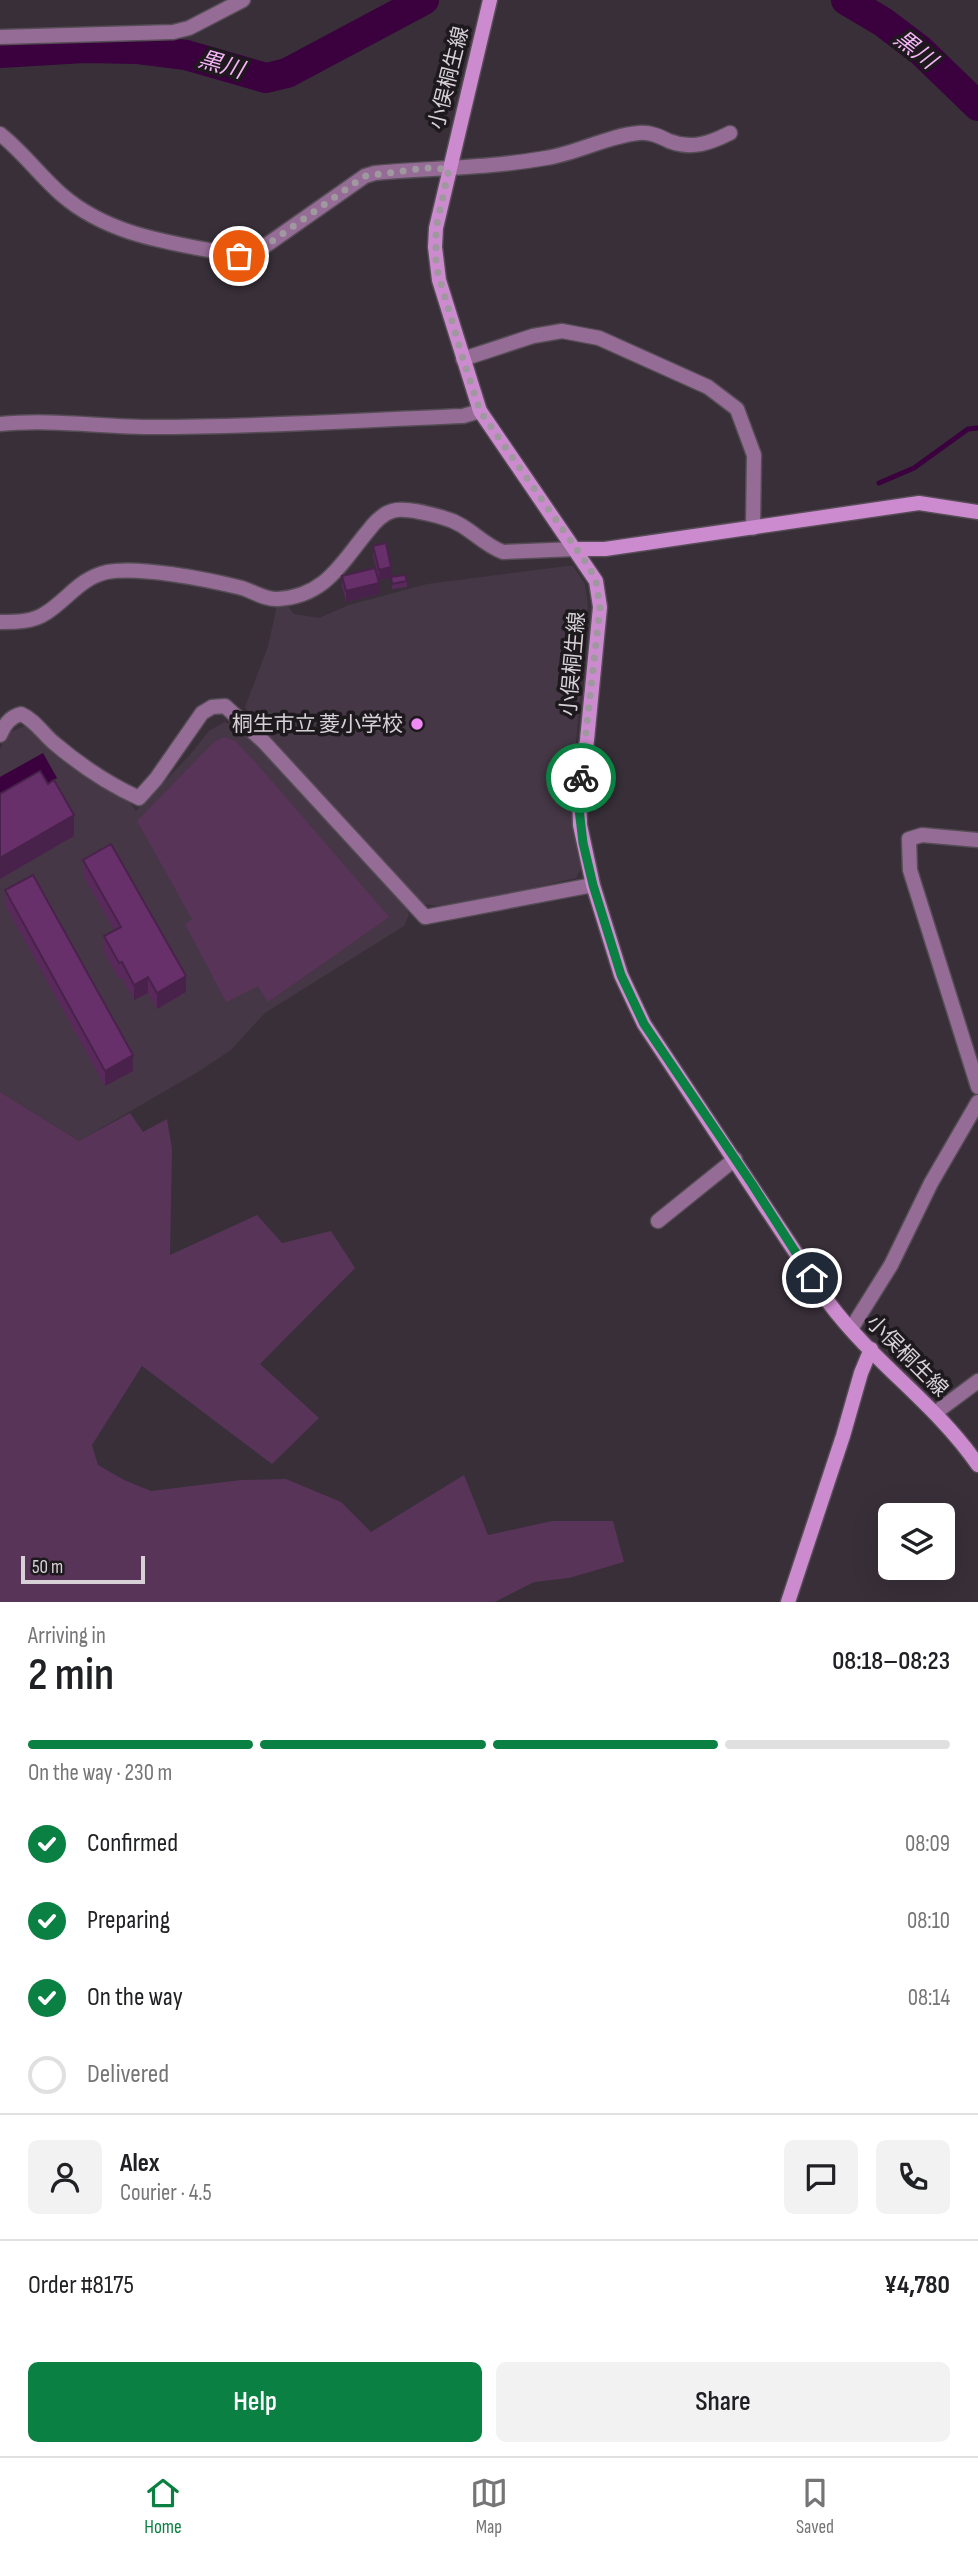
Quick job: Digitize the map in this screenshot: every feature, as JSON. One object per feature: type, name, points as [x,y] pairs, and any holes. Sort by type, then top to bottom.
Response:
[{"type":"main road","name":"小俣桐生線","points":[[490,0],[436,228],[439,280],[480,411],[596,581],[600,607],[587,740],[578,800],[583,843],[593,885],[621,975],[644,1024],[821,1291],[851,1329],[936,1413],[978,1465]]},
{"type":"main road","points":[[576,549],[605,550],[919,503],[978,512]]},
{"type":"main road","points":[[788,1602],[871,1349]]},
{"type":"street","points":[[0,37],[173,32],[189,28],[243,0]]},
{"type":"street","points":[[0,134],[62,195],[94,218],[144,237],[239,256],[255,253],[365,176],[555,157],[637,133],[649,133],[674,143],[699,146],[730,133]]},
{"type":"street","points":[[463,359],[533,336],[562,331],[599,338],[708,387],[737,409],[754,455],[753,528]]},
{"type":"street","points":[[0,424],[30,421],[151,427],[205,426],[463,416],[480,411]]},
{"type":"street","points":[[0,622],[38,618],[92,576],[124,570],[240,587],[268,598],[298,595],[332,577],[371,527],[381,517],[396,510],[463,524],[495,549],[503,552],[576,549]]},
{"type":"street","points":[[0,735],[13,716],[21,714],[30,718],[77,763],[139,797],[156,779],[202,713],[212,707],[225,706],[264,742],[425,917],[593,885]]},
{"type":"street","points":[[978,840],[922,835],[909,839],[908,847],[910,870],[978,1087]]},
{"type":"street","points":[[851,1329],[891,1265],[931,1183],[978,1102]]},
{"type":"street","points":[[658,1221],[735,1159]]},
{"type":"street","points":[[936,1413],[978,1381]]},
{"type":"shaded area","name":"桐生市立 菱小学校","points":[[573,566],[585,584],[588,605],[573,779],[573,815],[581,868],[576,878],[445,907],[424,904],[272,743],[245,707],[268,646],[277,605],[287,605],[294,614],[319,618],[349,605],[427,584]]},
{"type":"shaded area","points":[[225,722],[245,730],[407,908],[409,915],[404,926],[265,1013],[231,1050],[79,1141],[0,1092],[0,749],[8,733],[27,725],[81,773],[125,796],[136,811],[210,730]]},
{"type":"shaded area","points":[[224,737],[235,741],[257,764],[389,917],[268,1002],[258,986],[226,1002],[185,924],[192,919],[137,821],[213,743]]},
{"type":"shaded area","points":[[43,753],[57,778],[3,808],[0,803],[0,777]]},
{"type":"shaded area","points":[[0,1092],[79,1141],[130,1113],[143,1132],[167,1119],[172,1149],[170,1255],[257,1215],[282,1243],[331,1231],[355,1268],[260,1364],[319,1418],[272,1464],[142,1366],[92,1445],[98,1465],[151,1491],[241,1480],[286,1479],[341,1502],[371,1532],[464,1475],[488,1535],[552,1521],[613,1521],[624,1562],[569,1578],[534,1582],[495,1602],[0,1602]]},
{"type":"building","points":[[386,543],[391,567],[379,570],[373,546]]},
{"type":"building","points":[[375,568],[379,583],[346,591],[342,576]]},
{"type":"building","points":[[405,575],[407,581],[392,584],[391,577]]},
{"type":"building","points":[[40,771],[48,784],[54,780],[74,815],[0,858],[0,794]]},
{"type":"building","points":[[111,844],[186,976],[157,993],[148,977],[134,985],[104,936],[121,927],[83,860]]},
{"type":"building","points":[[33,875],[133,1055],[105,1071],[5,890]]},
{"type":"waterway","name":"黒川","points":[[0,53],[84,48],[138,49],[186,55],[266,78],[287,73],[424,0]]},
{"type":"waterway","name":"黒川","points":[[846,0],[883,22],[920,50],[978,106]]},
{"type":"waterway","points":[[879,483],[914,468],[968,429],[978,428]]},
{"type":"way so far","points":[[239,256],[255,253],[365,176],[426,168],[449,169],[436,228],[436,266],[480,411],[589,567],[599,593],[600,607],[581,778]]},
{"type":"place","name":"桐生市立 菱小学校","points":[[417,724]]},
{"type":"route","points":[[581,778],[578,800],[583,843],[621,975],[644,1024],[812,1278]]}]
